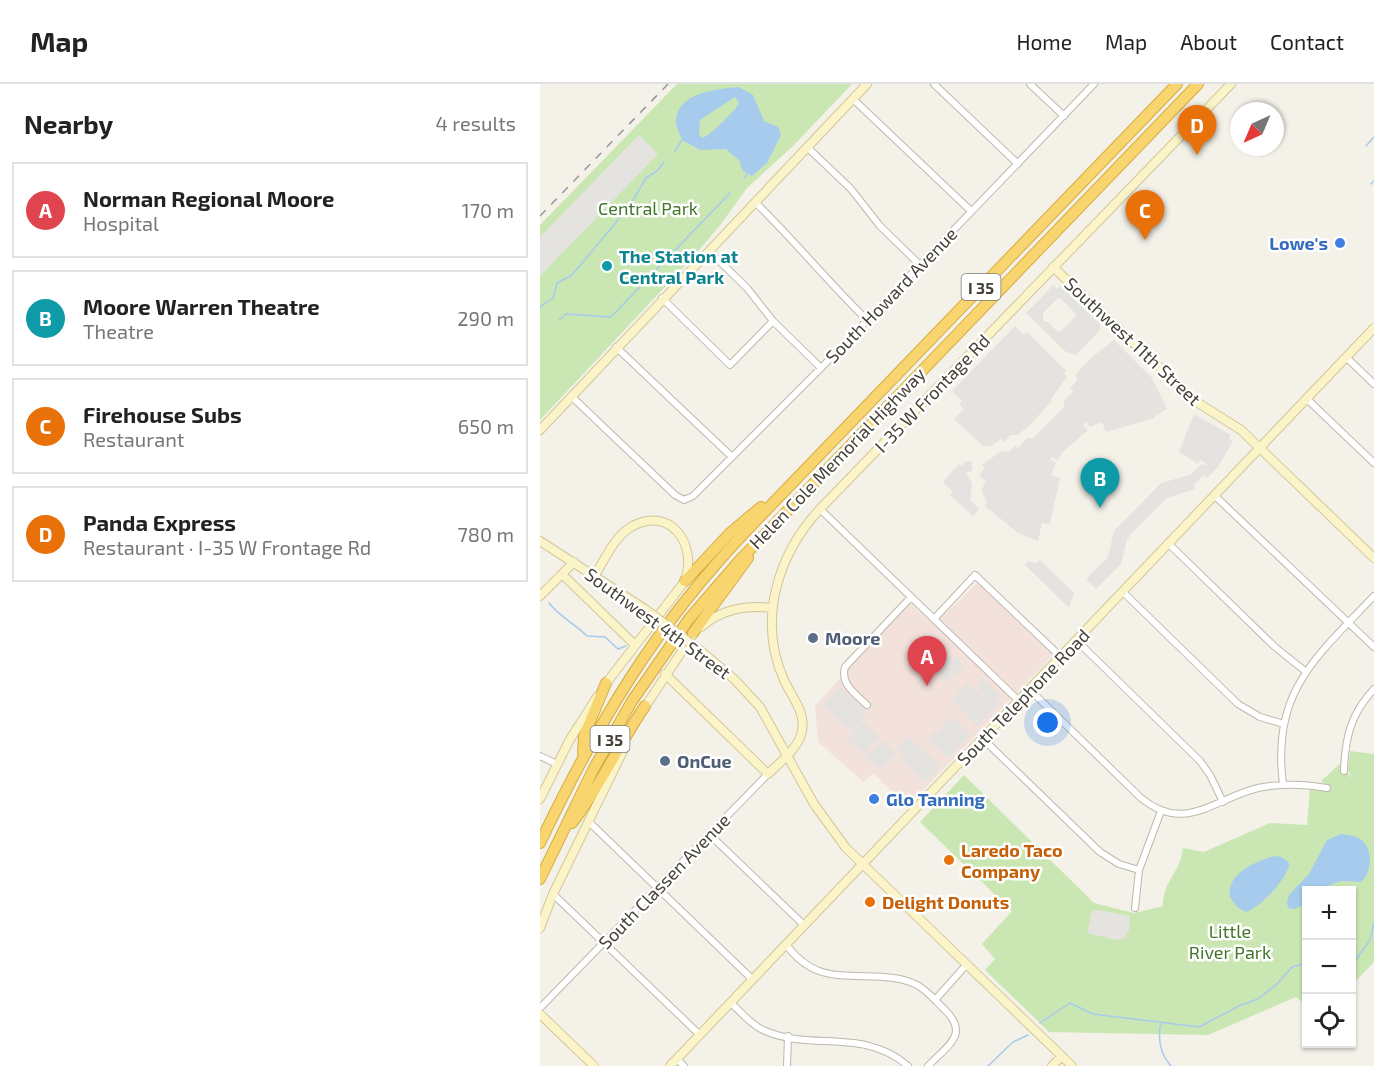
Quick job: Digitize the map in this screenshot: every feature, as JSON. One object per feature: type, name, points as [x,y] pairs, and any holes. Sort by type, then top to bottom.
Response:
[{"type":"highway","name":"Helen Cole Memorial Highway","points":[[540,843],[583,755],[635,668],[678,609],[729,549],[1176,84]]},
{"type":"highway","name":"Helen Cole Memorial Highway","points":[[540,879],[593,770],[647,677],[689,619],[758,541],[1198,84]]},
{"type":"highway","points":[[685,580],[739,524],[786,489]]},
{"type":"highway","points":[[693,633],[738,574],[758,541]]},
{"type":"highway","points":[[583,755],[584,736],[606,683]]},
{"type":"highway","points":[[559,840],[586,805],[626,734],[645,706]]},
{"type":"main road","points":[[540,430],[662,298],[867,84]]},
{"type":"main road","name":"I-35 W Frontage Rd","points":[[800,738],[802,717],[778,664],[772,608],[786,558],[803,529],[1231,84]]},
{"type":"main road","name":"Southwest 11th Street","points":[[1053,267],[1195,401],[1234,424],[1260,447],[1374,558]]},
{"type":"main road","name":"South Telephone Road","points":[[674,1063],[1374,328]]},
{"type":"main road","points":[[540,799],[557,764],[606,683],[685,580],[690,560],[685,541],[668,525],[651,521],[634,525],[623,534],[595,575]]},
{"type":"main road","name":"Southwest 4th Street","points":[[540,541],[645,609],[701,651],[744,689],[780,739],[831,830],[864,866],[1072,1066]]},
{"type":"main road","points":[[540,596],[574,562]]},
{"type":"main road","points":[[562,574],[635,645]]},
{"type":"main road","points":[[540,928],[588,821],[645,706],[693,633],[712,618],[728,610],[749,607],[772,608]]},
{"type":"main road","points":[[665,674],[768,774]]},
{"type":"main road","points":[[780,739],[800,738]]},
{"type":"main road","points":[[788,754],[800,738]]},
{"type":"main road","name":"South Classen Avenue","points":[[768,774],[788,754]]},
{"type":"main road","points":[[540,1014],[594,1066]]},
{"type":"main road","points":[[1052,1066],[1062,1056]]},
{"type":"street","points":[[934,84],[1018,164]]},
{"type":"street","points":[[1030,84],[1064,116]]},
{"type":"street","name":"South Howard Avenue","points":[[572,396],[675,495],[684,500],[693,496],[821,368],[1094,84]]},
{"type":"street","points":[[853,99],[971,212]]},
{"type":"street","points":[[807,147],[851,189],[880,226],[920,265]]},
{"type":"street","points":[[755,202],[793,240],[828,282],[867,320]]},
{"type":"street","points":[[709,251],[747,288],[773,321],[821,368]]},
{"type":"street","points":[[662,298],[730,365],[773,321]]},
{"type":"street","points":[[616,347],[732,457]]},
{"type":"street","points":[[1346,357],[1374,384]]},
{"type":"street","points":[[1307,399],[1374,463]]},
{"type":"street","points":[[1214,495],[1374,647]]},
{"type":"street","points":[[820,509],[1019,701]]},
{"type":"street","points":[[1169,544],[1275,647],[1305,671]]},
{"type":"street","points":[[933,619],[975,575],[1061,657]]},
{"type":"street","points":[[1123,592],[1238,704],[1260,717],[1284,724]]},
{"type":"street","points":[[1283,784],[1280,754],[1284,724],[1292,698],[1305,671],[1374,596]]},
{"type":"street","points":[[867,705],[849,688],[844,673],[848,664],[911,597]]},
{"type":"street","points":[[1077,641],[1200,761],[1210,775],[1223,802]]},
{"type":"street","points":[[1344,771],[1350,725],[1358,708],[1374,689]]},
{"type":"street","points":[[1030,690],[1141,798],[1161,811],[1187,814],[1247,791],[1283,784],[1327,788]]},
{"type":"street","points":[[983,739],[1100,852],[1119,864],[1139,870]]},
{"type":"street","points":[[540,756],[557,764]]},
{"type":"street","name":"South Classen Avenue","points":[[540,1008],[768,774]]},
{"type":"street","points":[[1135,908],[1139,870],[1161,811]]},
{"type":"street","points":[[588,821],[753,980]]},
{"type":"street","points":[[709,834],[805,926]]},
{"type":"street","points":[[554,894],[700,1035]]},
{"type":"street","points":[[787,946],[798,959],[816,970],[911,982],[935,1000],[954,1018],[957,1027],[953,1040],[928,1066]]},
{"type":"street","points":[[935,1000],[967,964]]},
{"type":"street","points":[[731,1003],[760,1028],[788,1036],[870,1045],[889,1052],[908,1066]]},
{"type":"street","points":[[787,1066],[788,1036]]},
{"type":"street","points":[[674,1063],[684,1066]]},
{"type":"shaded area","points":[[639,135],[658,154],[540,276],[540,237]]},
{"type":"shaded area","points":[[1053,285],[1057,289],[1060,286],[1099,323],[1101,329],[1076,355],[1066,352],[1026,313]],"holes":[[[1059,297],[1077,315],[1059,333],[1048,322],[1043,321],[1043,313]]]},
{"type":"shaded area","points":[[1015,326],[1024,335],[1027,332],[1066,371],[1064,374],[1067,377],[1051,399],[1052,401],[1028,427],[1017,435],[1010,435],[1004,442],[1001,439],[990,447],[987,445],[984,447],[954,419],[964,409],[959,405],[962,401],[952,391]]},
{"type":"shaded area","points":[[1114,340],[1152,378],[1167,409],[1155,418],[1106,432],[1102,422],[1090,427],[1086,422],[1083,425],[1088,430],[1063,452],[1057,461],[1053,457],[1050,459],[1056,463],[1051,475],[1060,478],[1050,524],[1042,523],[1038,541],[1018,533],[985,506],[987,503],[981,490],[986,482],[979,475],[985,468],[982,465],[1001,451],[1009,452],[1015,445],[1018,448],[1027,438],[1033,438],[1064,407],[1064,401],[1073,391],[1070,388],[1077,381],[1076,374],[1092,357]]},
{"type":"shaded area","points":[[1194,414],[1231,435],[1229,439],[1233,441],[1218,467],[1207,478],[1204,475],[1194,485],[1195,489],[1167,498],[1132,533],[1127,540],[1121,564],[1096,589],[1086,579],[1108,557],[1114,531],[1161,483],[1190,475],[1202,464],[1205,466],[1207,464],[1200,460],[1198,464],[1179,452]]},
{"type":"shaded area","points":[[971,461],[973,471],[966,472],[972,484],[970,500],[979,509],[973,516],[950,495],[953,492],[943,482],[959,464],[963,467],[963,462]]},
{"type":"shaded area","points":[[1040,560],[1074,593],[1069,608],[1025,565],[1028,561],[1037,563]]},
{"type":"shaded area","points":[[978,582],[1053,655],[908,806],[873,773],[864,782],[818,742],[815,706],[909,602],[934,625]]},
{"type":"shaded area","points":[[948,656],[950,660],[958,656],[964,669],[944,682],[933,658]]},
{"type":"shaded area","points":[[982,678],[1000,695],[996,699],[1000,703],[977,727],[952,699],[967,683],[989,701],[976,685]]},
{"type":"shaded area","points":[[840,686],[868,713],[851,731],[823,705]]},
{"type":"shaded area","points":[[950,716],[971,735],[948,758],[928,738],[935,731],[938,733]]},
{"type":"shaded area","points":[[863,721],[880,737],[864,754],[847,738]]},
{"type":"shaded area","points":[[908,737],[941,766],[925,782],[904,762],[897,749]]},
{"type":"shaded area","points":[[884,740],[897,753],[880,770],[865,756]]},
{"type":"shaded area","points":[[1100,910],[1130,916],[1129,930],[1125,938],[1116,940],[1087,933],[1092,911]]},
{"type":"green space","name":"Central Park","points":[[677,84],[852,84],[793,146],[747,188],[718,228],[692,258],[540,420],[540,225]]},
{"type":"green space","name":"Little River Park","points":[[1350,751],[1374,754],[1374,962],[1356,981],[1356,886],[1302,886],[1302,1002],[1296,997],[1208,1035],[1049,1032],[985,970],[995,959],[982,944],[1012,911],[920,822],[964,775],[1094,903],[1134,913],[1163,906],[1166,890],[1179,864],[1183,848],[1204,852],[1270,823],[1307,825],[1310,789],[1332,790],[1321,781],[1340,764],[1353,779],[1348,770]]},
{"type":"water","points":[[738,87],[753,95],[764,121],[778,127],[781,135],[767,163],[752,176],[743,171],[739,160],[726,149],[700,150],[682,140],[676,122],[678,112],[690,98],[710,91]],"holes":[[[735,97],[739,103],[722,123],[702,138],[699,134],[700,120]]]},
{"type":"water","points":[[1341,834],[1351,835],[1365,843],[1370,860],[1365,878],[1361,882],[1341,881],[1328,886],[1302,886],[1302,905],[1295,909],[1288,908],[1289,895],[1309,874],[1327,840]]},
{"type":"water","points":[[1275,856],[1282,857],[1289,863],[1285,876],[1266,899],[1252,910],[1246,912],[1237,907],[1230,897],[1233,881],[1244,869]]},
{"type":"waterway","points":[[1366,146],[1374,137]]},
{"type":"waterway","points":[[675,151],[682,140]]},
{"type":"waterway","points":[[540,307],[553,298],[557,283],[572,275],[629,207],[646,178],[657,171],[664,162]]},
{"type":"waterway","points":[[744,178],[747,175]]},
{"type":"waterway","points":[[1371,184],[1374,181]]},
{"type":"waterway","points":[[559,320],[566,314],[611,317],[730,193]]},
{"type":"waterway","points":[[549,603],[587,636],[605,637],[618,649],[626,646]]},
{"type":"waterway","points":[[1356,959],[1370,940],[1374,923]]},
{"type":"waterway","points":[[1040,1023],[1070,1003],[1093,1014],[1199,1027],[1239,1006],[1258,999],[1277,984],[1292,967],[1302,964]]},
{"type":"waterway","points":[[1165,1022],[1160,1026],[1159,1037],[1164,1057],[1171,1066]]},
{"type":"waterway","points":[[988,1066],[1013,1042],[1028,1035]]},
{"type":"railway","points":[[540,216],[668,84]]},
{"type":"place","name":"Panda Express","points":[[1197,155]]},
{"type":"place","name":"Firehouse Subs","points":[[1145,240]]},
{"type":"place","name":"Lowe's","points":[[1340,243]]},
{"type":"place","name":"The Station at Central Park","points":[[607,266]]},
{"type":"place","name":"Moore Warren Theatre","points":[[1100,508]]},
{"type":"place","name":"Moore","points":[[813,638]]},
{"type":"place","name":"Norman Regional Moore","points":[[927,686]]},
{"type":"place","name":"OnCue","points":[[665,761]]},
{"type":"place","name":"Glo Tanning","points":[[874,799]]},
{"type":"place","name":"Laredo Taco Company","points":[[949,860]]},
{"type":"place","name":"Delight Donuts","points":[[870,902]]}]
